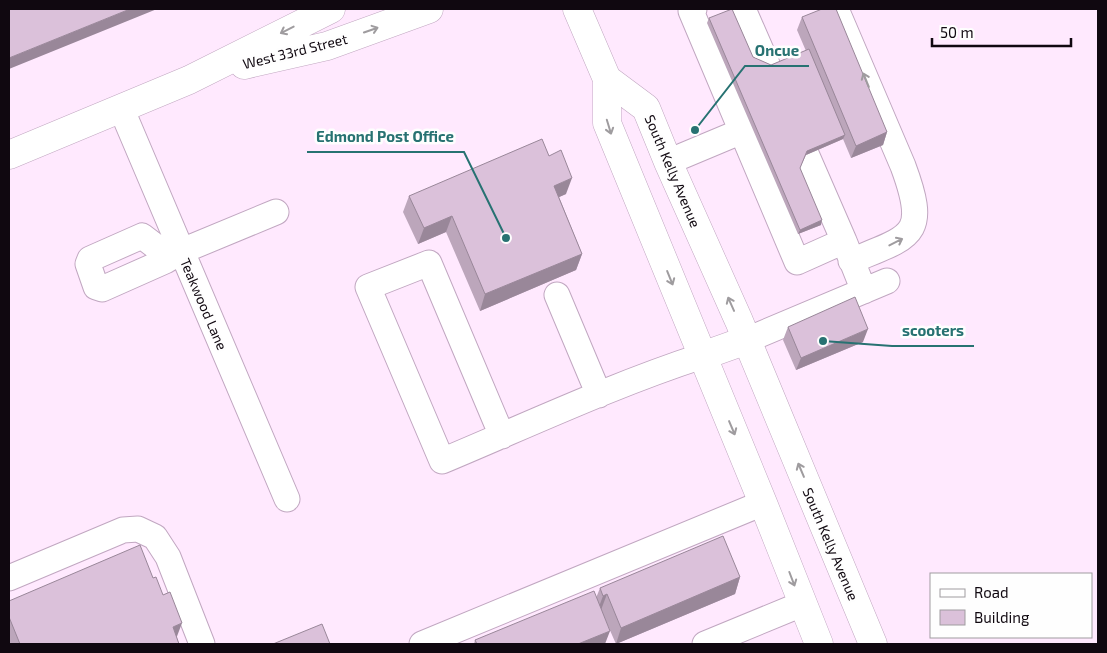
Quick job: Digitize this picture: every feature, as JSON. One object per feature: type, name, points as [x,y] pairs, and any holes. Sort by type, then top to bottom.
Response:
[{"type":"main road","name":"West 33rd Street","points":[[9,155],[189,80],[331,9]]},
{"type":"main road","name":"West 33rd Street","points":[[189,80],[261,60],[327,46],[429,9]]},
{"type":"main road","points":[[577,9],[607,79],[607,123],[819,644]]},
{"type":"main road","name":"South Kelly Avenue","points":[[607,79],[646,108],[747,340],[873,644]]},
{"type":"main road","points":[[702,356],[747,340]]},
{"type":"street","points":[[694,9],[692,11],[757,104],[848,251],[864,291]]},
{"type":"street","points":[[757,104],[797,262],[904,238],[912,228],[916,213],[910,187],[903,166],[836,9]]},
{"type":"street","points":[[668,162],[757,104]]},
{"type":"street","name":"Teakwood Lane","points":[[121,108],[173,256],[288,499]]},
{"type":"street","points":[[173,256],[276,212]]},
{"type":"street","points":[[502,436],[429,263],[368,287],[442,461],[502,436],[599,395],[702,356]]},
{"type":"street","points":[[747,340],[887,281]]},
{"type":"street","points":[[557,295],[599,395]]},
{"type":"street","points":[[422,644],[763,503]]},
{"type":"street","points":[[9,578],[123,530],[138,529],[154,538],[168,557],[202,644]]},
{"type":"street","points":[[705,644],[802,604]]},
{"type":"building","points":[[9,9],[130,9],[9,58]]},
{"type":"building","points":[[732,9],[753,57],[771,65],[809,49],[845,135],[807,151],[800,168],[822,220],[800,230],[709,18]]},
{"type":"building","points":[[822,9],[836,9],[887,132],[856,146],[802,17]]},
{"type":"building","points":[[542,139],[549,156],[561,150],[572,178],[554,186],[582,254],[485,294],[452,216],[424,228],[409,196]]},
{"type":"building","points":[[855,297],[868,329],[801,358],[788,327]]},
{"type":"building","points":[[723,536],[740,577],[621,628],[607,594],[603,596],[600,588]]},
{"type":"building","points":[[140,545],[153,578],[156,577],[163,595],[170,592],[182,623],[173,627],[179,644],[20,644],[9,617],[9,601]]},
{"type":"building","points":[[594,591],[610,631],[578,644],[477,644],[475,640]]},
{"type":"building","points":[[322,624],[330,644],[273,644]]},
{"type":"place","name":"Oncue","points":[[695,130]]},
{"type":"place","name":"Edmond Post Office","points":[[506,238]]},
{"type":"place","name":"scooters","points":[[823,341]]}]
